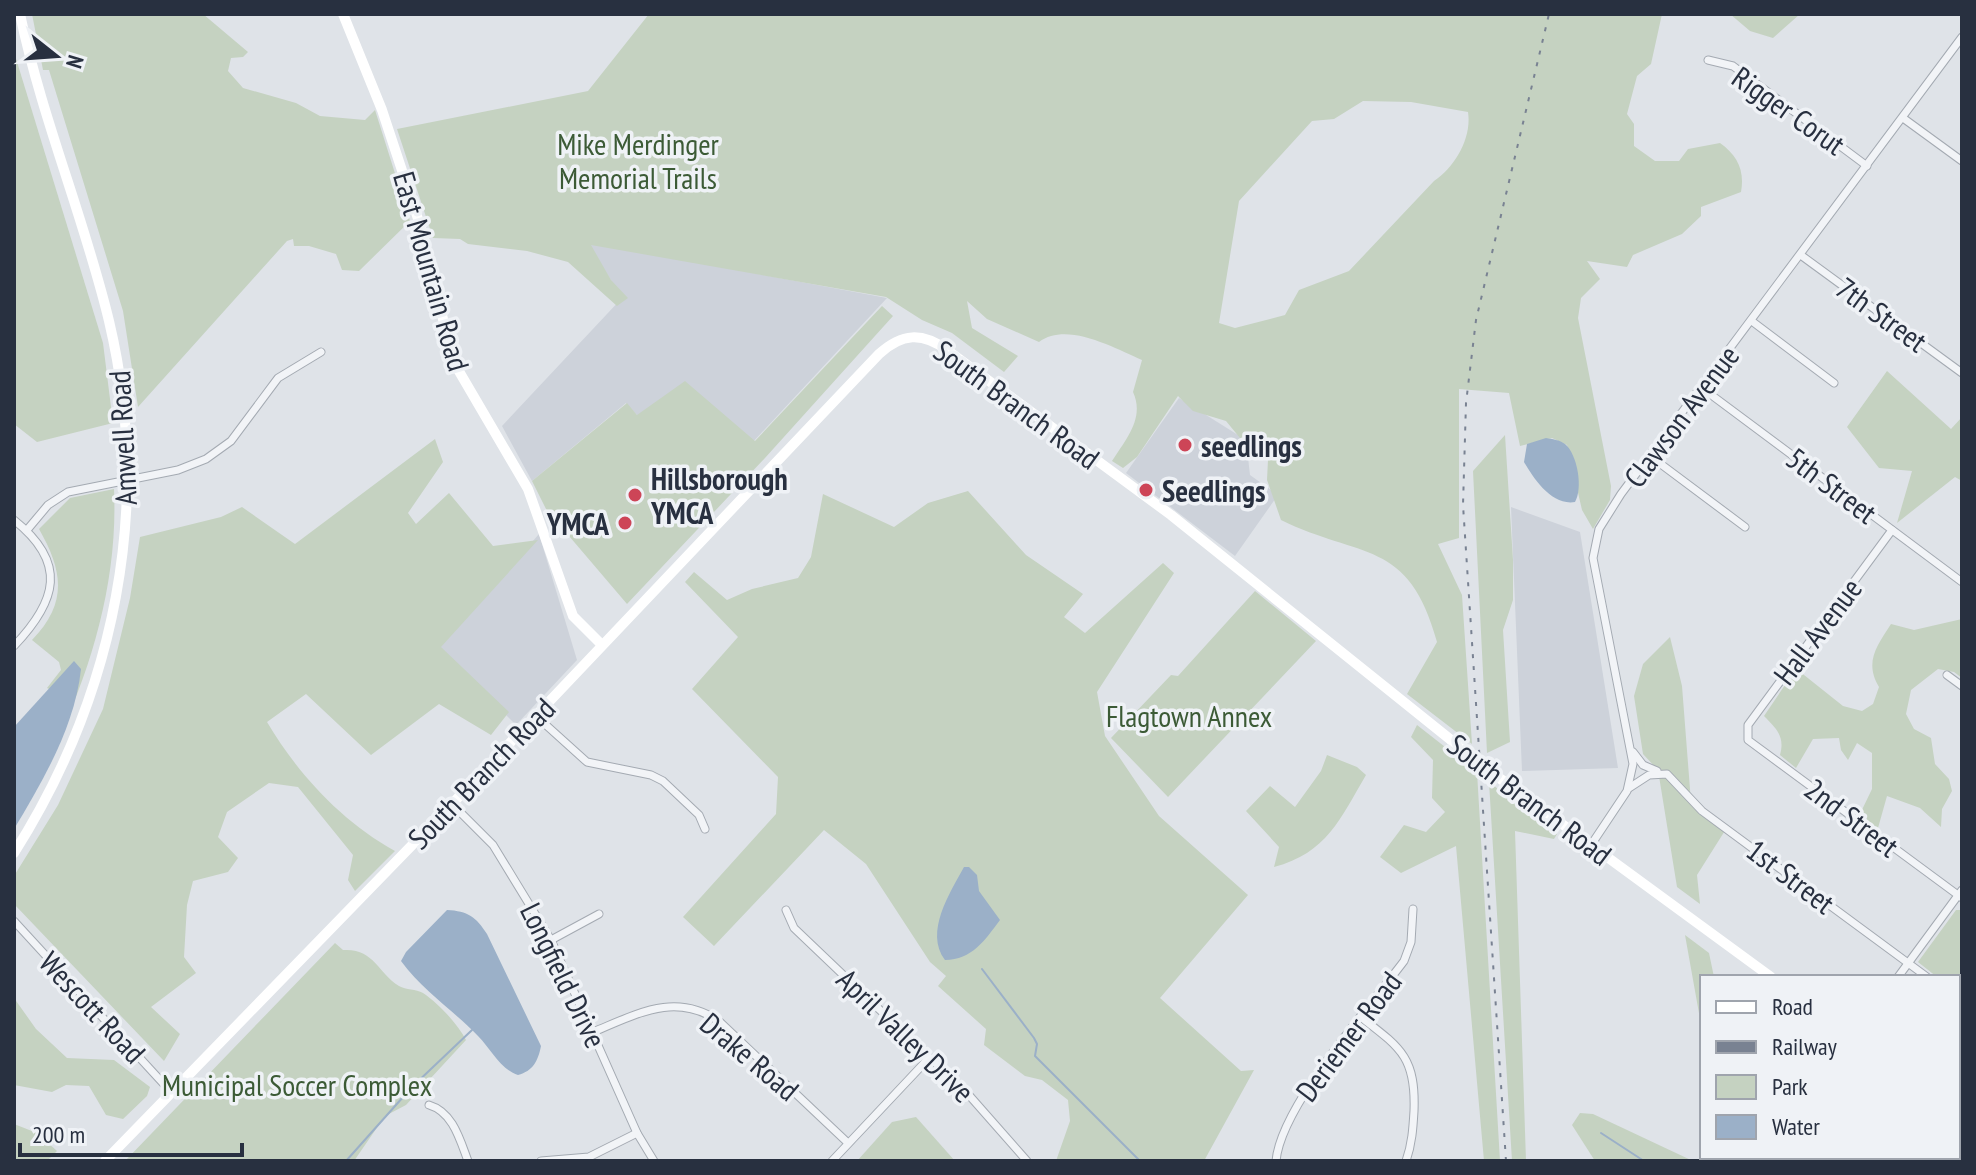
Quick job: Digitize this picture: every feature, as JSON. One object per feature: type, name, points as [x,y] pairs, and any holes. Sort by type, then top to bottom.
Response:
[{"type":"street","name":"Amwell Road","points":[[14,853],[63,767],[97,681],[120,580],[127,479],[126,424],[109,319],[47,124],[20,14]]},
{"type":"street","name":"East Mountain Road","points":[[343,14],[382,110],[422,231],[453,361],[528,489],[573,616],[602,645]]},
{"type":"street","name":"Clawson Avenue","points":[[1591,845],[1627,791],[1632,772],[1632,750],[1593,558],[1595,541],[1607,516],[1650,456],[1753,322],[1962,37]]},
{"type":"street","name":"Rigger Corut","points":[[1708,60],[1733,66],[1867,166]]},
{"type":"street","points":[[1903,118],[1962,161]]},
{"type":"street","name":"7th Street","points":[[1802,256],[1962,373]]},
{"type":"street","points":[[1753,322],[1834,383]]},
{"type":"street","name":"South Branch Road","points":[[105,1161],[452,804],[879,354],[897,339],[914,336],[939,344],[1160,507],[1502,780],[1768,975]]},
{"type":"street","points":[[27,530],[58,497],[79,488],[189,467],[215,453],[237,433],[278,378],[321,352]]},
{"type":"street","name":"5th Street","points":[[1702,388],[1962,582]]},
{"type":"street","points":[[1650,456],[1745,527]]},
{"type":"street","points":[[14,520],[27,530],[46,556],[51,590],[37,622],[14,646]]},
{"type":"street","name":"Hall Avenue","points":[[1745,733],[1892,530]]},
{"type":"street","points":[[1947,675],[1962,686]]},
{"type":"street","points":[[536,716],[587,762],[643,773],[663,781],[699,815],[705,829]]},
{"type":"street","name":"2nd Street","points":[[1745,733],[1748,740],[1961,895]]},
{"type":"street","name":"1st Street","points":[[1632,750],[1643,765],[1674,778],[1702,811],[1924,975]]},
{"type":"street","points":[[1627,791],[1639,780],[1659,772]]},
{"type":"street","name":"Longfield Drive","points":[[452,804],[501,856],[551,940],[637,1133],[654,1161]]},
{"type":"street","points":[[1900,975],[1961,895]]},
{"type":"street","name":"Deriemer Road","points":[[1276,1161],[1281,1136],[1296,1106],[1409,952],[1413,909]]},
{"type":"street","name":"April Valley Drive","points":[[786,910],[794,928],[968,1094],[1027,1161]]},
{"type":"street","points":[[551,940],[599,914]]},
{"type":"street","name":"Wescott Road","points":[[14,921],[172,1093]]},
{"type":"street","name":"Drake Road","points":[[593,1032],[659,1007],[699,1010],[720,1022],[848,1143]]},
{"type":"street","points":[[1362,1018],[1403,1052],[1414,1075],[1413,1135],[1406,1161]]},
{"type":"street","points":[[832,1161],[929,1058]]},
{"type":"street","points":[[429,1105],[438,1108],[453,1125],[468,1161]]},
{"type":"street","points":[[541,1161],[589,1157],[637,1133]]},
{"type":"shaded area","points":[[587,242],[887,298],[751,444],[637,415],[626,403],[532,481],[502,426],[622,298]]},
{"type":"shaded area","points":[[1179,398],[1246,440],[1250,475],[1278,495],[1235,556],[1126,473]]},
{"type":"shaded area","points":[[1511,507],[1580,532],[1618,768],[1522,771]]},
{"type":"shaded area","points":[[539,534],[577,660],[516,725],[439,648]]},
{"type":"green space","points":[[32,14],[203,14],[248,52],[243,57],[231,58],[228,71],[243,88],[296,103],[320,116],[365,120],[375,110],[410,221],[359,271],[342,270],[336,254],[309,246],[294,246],[293,239],[287,241],[138,407],[123,311],[49,70],[43,70]]},
{"type":"green space","name":"Mike Merdinger Memorial Trails","points":[[649,14],[1662,14],[1651,64],[1637,76],[1627,114],[1634,124],[1634,146],[1655,161],[1679,161],[1688,149],[1720,143],[1738,164],[1742,184],[1741,192],[1701,207],[1701,216],[1682,234],[1633,255],[1627,267],[1587,261],[1600,279],[1581,298],[1578,318],[1611,486],[1610,500],[1593,529],[1582,510],[1567,445],[1552,438],[1520,446],[1509,393],[1459,389],[1459,538],[1438,544],[1462,595],[1472,744],[1407,694],[1437,642],[1425,608],[1412,585],[1396,568],[1378,557],[1281,520],[1267,480],[1268,460],[1240,438],[1226,421],[1193,411],[1178,396],[1137,457],[1123,468],[1112,461],[1135,419],[1137,411],[1133,392],[1142,360],[1077,335],[1050,336],[1039,342],[987,319],[967,301],[972,328],[1018,356],[1004,372],[952,333],[922,320],[886,297],[591,245],[611,280],[628,298],[617,306],[568,262],[527,251],[468,244],[460,239],[433,238],[397,129],[588,91]],"holes":[[[1363,101],[1411,102],[1468,112],[1465,142],[1449,168],[1349,271],[1299,290],[1285,315],[1235,328],[1219,323],[1239,201],[1312,121],[1334,119]]]},
{"type":"green space","points":[[1730,14],[1800,14],[1773,38],[1750,31]]},
{"type":"green space","points":[[14,52],[103,343],[113,423],[37,442],[14,424]]},
{"type":"green space","name":"Hillsborough YMCA","points":[[882,306],[893,316],[627,604],[546,509],[532,481],[627,403],[637,415],[685,381],[755,441]]},
{"type":"green space","points":[[1887,371],[1951,429],[1962,417],[1962,481],[1955,477],[1897,523],[1912,471],[1879,468],[1847,427]]},
{"type":"green space","points":[[1505,435],[1513,560],[1513,600],[1503,630],[1510,742],[1487,753],[1473,471]]},
{"type":"green space","points":[[435,439],[443,462],[408,513],[416,524],[449,493],[493,546],[538,540],[441,647],[509,712],[491,735],[439,704],[371,755],[306,694],[267,722],[292,760],[322,795],[357,826],[395,851],[355,891],[348,880],[353,855],[298,787],[269,783],[227,812],[218,837],[238,858],[228,872],[193,881],[187,905],[184,957],[196,973],[151,1007],[180,1034],[164,1061],[14,904],[14,876],[58,805],[103,709],[130,598],[140,537],[221,517],[242,507],[295,544]]},
{"type":"green space","points":[[114,489],[112,552],[102,615],[84,676],[60,735],[64,696],[47,688],[61,670],[59,662],[32,640],[52,613],[58,586],[53,559],[39,529],[70,498]]},
{"type":"green space","points":[[968,491],[1026,555],[1083,594],[1064,617],[1085,633],[1163,563],[1174,573],[1097,692],[1105,736],[1159,816],[1248,895],[1160,998],[1241,1071],[1254,1070],[1204,1161],[1056,1161],[1070,1121],[1068,1100],[1042,1080],[1025,1076],[984,1045],[986,1029],[938,986],[946,976],[930,962],[866,864],[824,830],[714,946],[683,917],[776,814],[778,777],[692,689],[738,637],[685,582],[694,572],[727,600],[752,589],[798,578],[811,557],[823,494],[894,527],[928,503]]},
{"type":"green space","name":"Flagtown Annex","points":[[1255,591],[1316,641],[1168,797],[1111,738],[1171,675],[1178,676]]},
{"type":"green space","points":[[1962,619],[1962,678],[1954,672],[1938,669],[1911,690],[1906,714],[1914,729],[1931,738],[1935,764],[1949,779],[1952,791],[1942,809],[1941,827],[1920,808],[1887,796],[1878,828],[1859,816],[1872,789],[1872,753],[1857,743],[1848,760],[1841,750],[1839,738],[1813,739],[1796,768],[1780,755],[1779,734],[1764,716],[1785,685],[1799,671],[1843,706],[1862,711],[1873,704],[1879,687],[1873,670],[1874,654],[1891,624],[1914,630]]},
{"type":"green space","points":[[1670,637],[1682,686],[1691,802],[1726,829],[1697,875],[1700,904],[1677,887],[1658,770],[1643,754],[1634,696],[1643,664]]},
{"type":"green space","points":[[1417,725],[1477,772],[1500,1161],[1484,1161],[1456,846],[1401,873],[1380,857],[1404,825],[1426,832],[1445,812],[1432,798],[1433,760],[1411,737]]},
{"type":"green space","points":[[1327,755],[1357,767],[1366,775],[1339,820],[1320,843],[1292,861],[1274,867],[1279,847],[1246,811],[1270,786],[1295,807],[1321,771]]},
{"type":"green space","points":[[1489,782],[1557,834],[1554,839],[1515,831],[1526,1161],[1512,1161]]},
{"type":"green space","points":[[1956,910],[1962,910],[1962,997],[1960,975],[1934,975],[1918,962]]},
{"type":"green space","points":[[1685,935],[1709,953],[1714,975],[1700,975],[1700,1019]]},
{"type":"green space","name":"Municipal Soccer Complex","points":[[335,943],[343,950],[353,950],[369,957],[399,986],[429,997],[452,1020],[466,1040],[406,1105],[385,1116],[354,1161],[125,1161]]},
{"type":"green space","points":[[14,998],[36,1029],[67,1058],[114,1060],[150,1087],[147,1096],[123,1119],[106,1115],[89,1086],[66,1085],[52,1092],[14,1085]]},
{"type":"green space","points":[[1580,1113],[1593,1114],[1693,1161],[1595,1161],[1572,1125]]},
{"type":"green space","points":[[916,1117],[955,1161],[857,1161],[892,1122]]},
{"type":"green space","points":[[14,1124],[37,1133],[57,1151],[47,1161],[15,1161]]},
{"type":"water","points":[[1546,438],[1563,443],[1573,456],[1579,481],[1575,502],[1551,496],[1524,462],[1527,444]]},
{"type":"water","points":[[74,661],[81,669],[65,732],[14,829],[14,727]]},
{"type":"water","points":[[964,867],[969,867],[977,875],[979,891],[1000,920],[970,953],[945,960],[939,949],[938,925],[946,900]]},
{"type":"water","points":[[447,910],[475,919],[487,934],[541,1046],[534,1065],[528,1071],[518,1075],[506,1068],[478,1036],[419,982],[401,961]]},
{"type":"waterway","points":[[982,969],[1034,1038],[1037,1044],[1035,1056],[1140,1161]]},
{"type":"waterway","points":[[346,1161],[412,1087],[472,1030]]},
{"type":"waterway","points":[[1601,1133],[1644,1161]]},
{"type":"railway","points":[[1506,1161],[1463,505],[1466,403],[1476,320],[1549,14]]},
{"type":"place","name":"seedlings","points":[[1185,445]]},
{"type":"place","name":"Seedlings","points":[[1146,490]]},
{"type":"place","name":"Hillsborough YMCA","points":[[635,495]]},
{"type":"place","name":"YMCA","points":[[625,523]]}]
